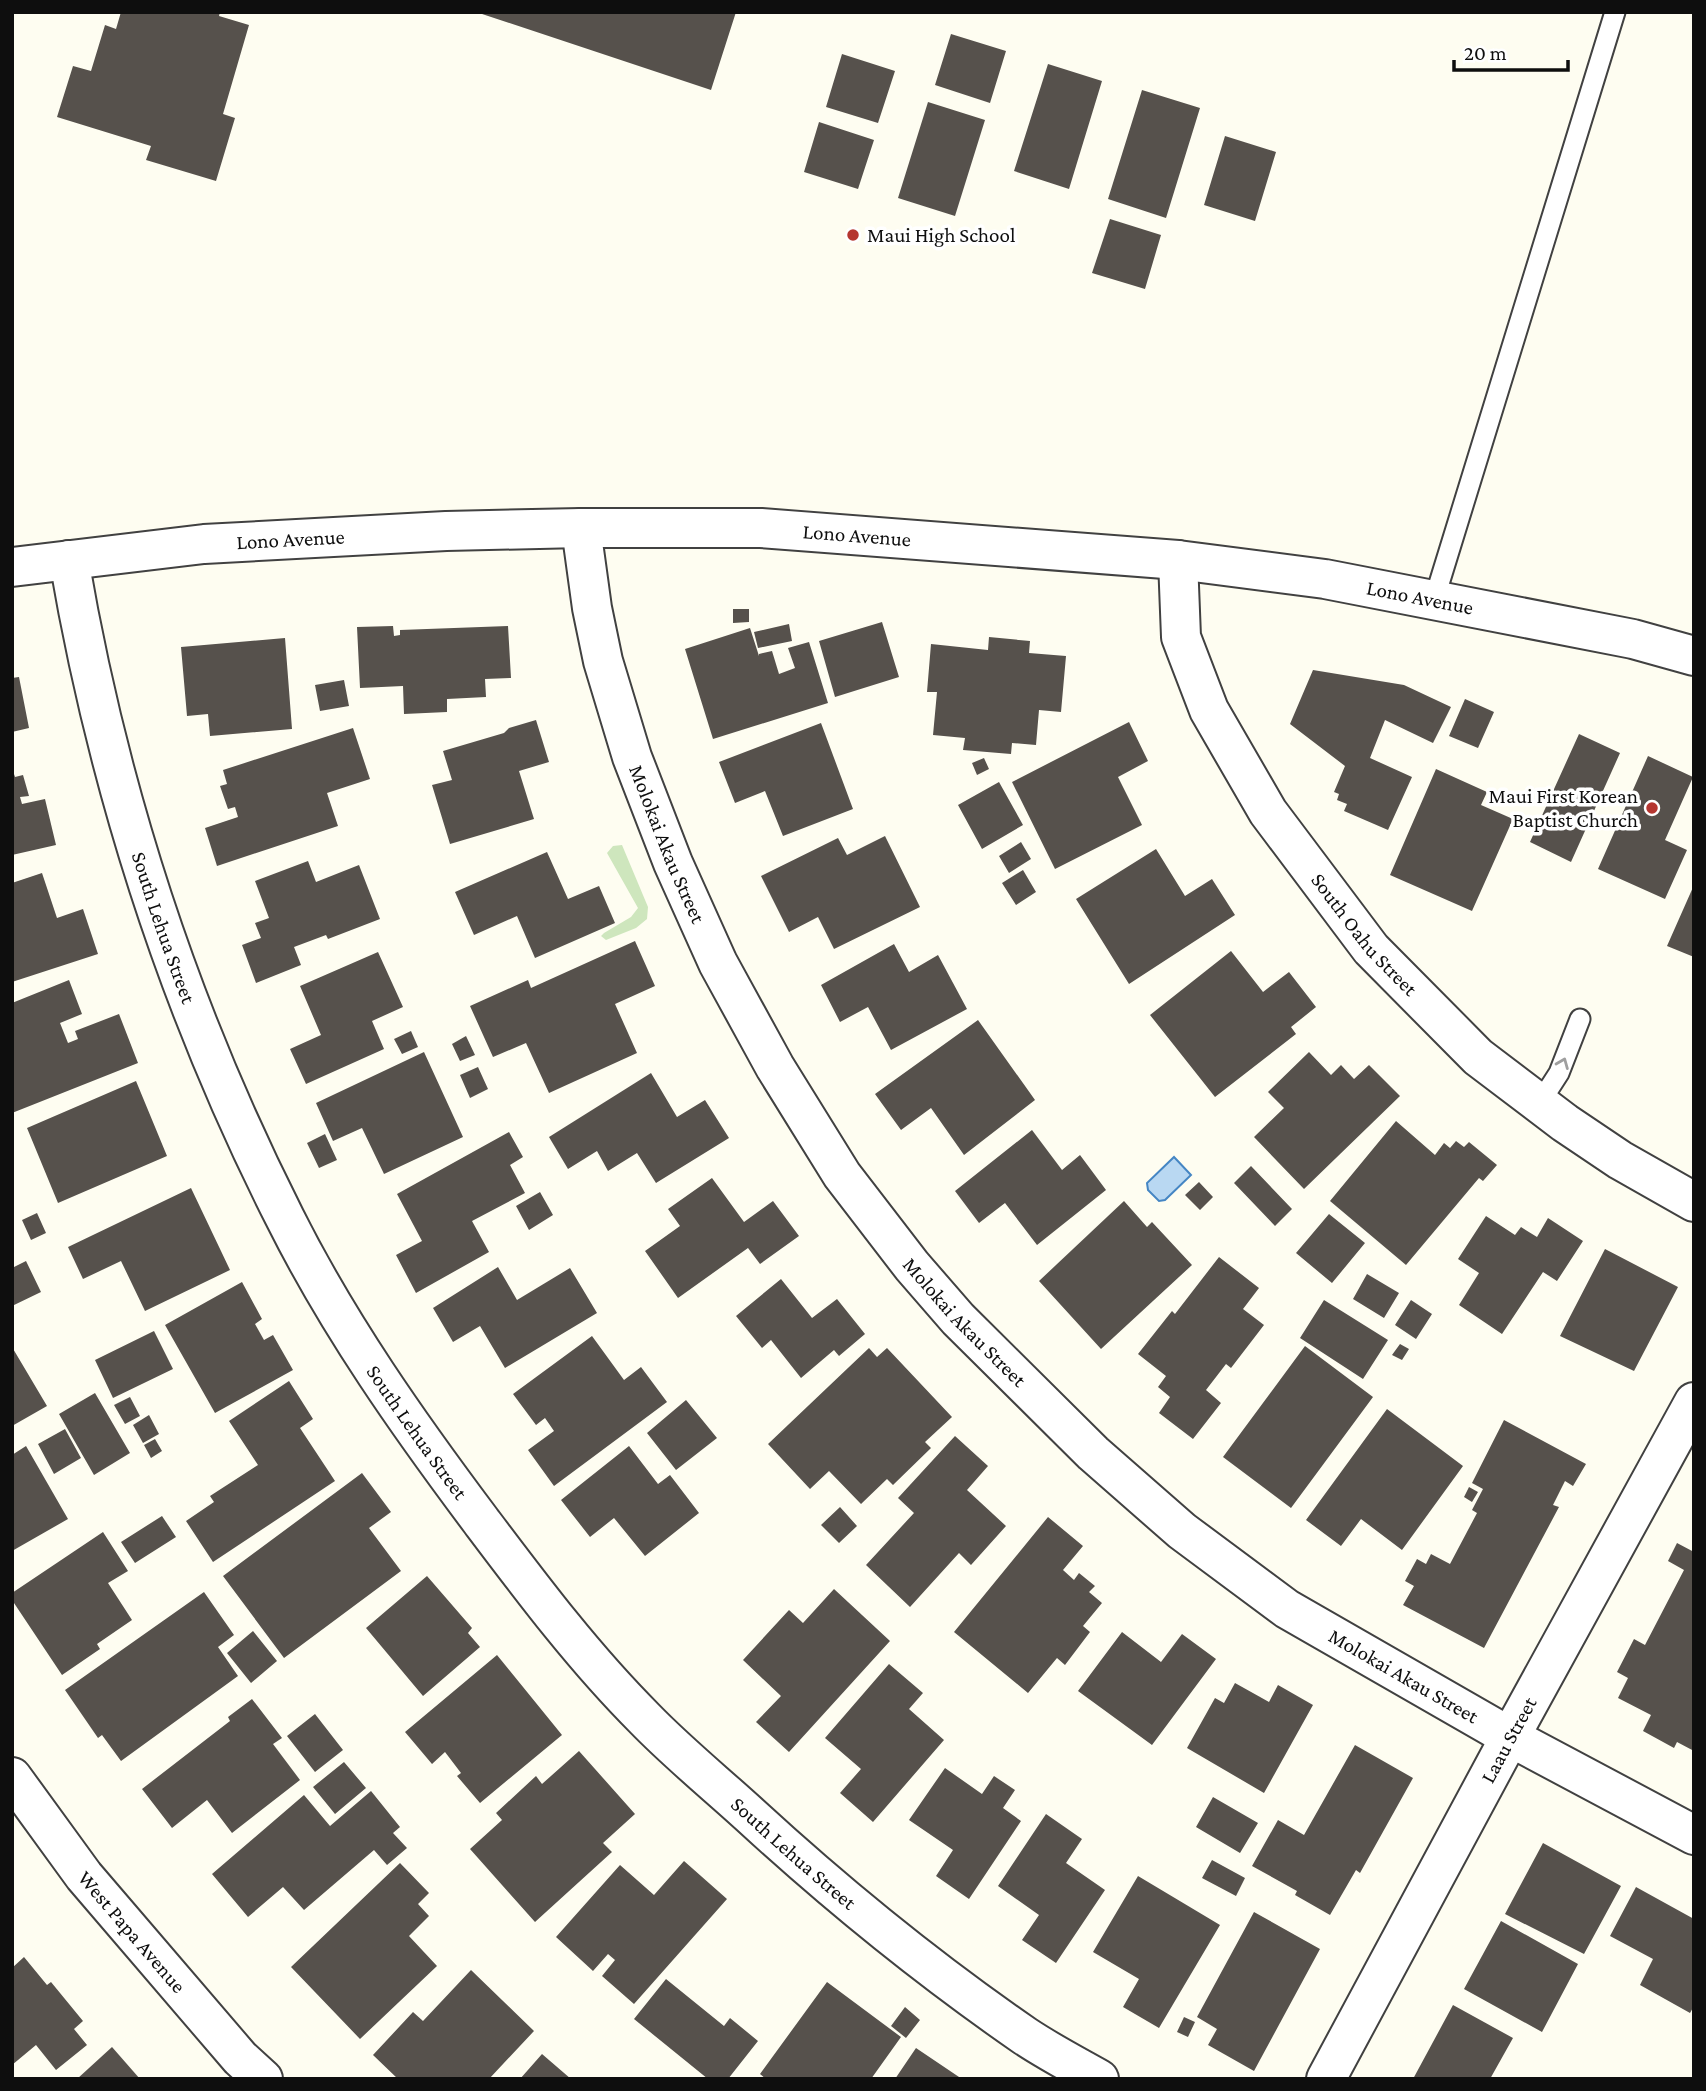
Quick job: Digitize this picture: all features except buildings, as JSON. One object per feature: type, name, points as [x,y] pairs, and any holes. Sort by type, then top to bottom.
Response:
[{"type":"street","name":"Molokai Akau Street","points":[[581,528],[592,608],[603,661],[632,757],[673,863],[718,963],[775,1067],[842,1175],[912,1266],[998,1360],[1093,1453],[1182,1531],[1287,1609],[1510,1737],[1694,1835]]},
{"type":"street","name":"Lono Avenue","points":[[12,567],[204,544],[446,531],[761,528],[1178,559],[1325,579],[1633,639],[1694,656]]},
{"type":"street","name":"South Oahu Street","points":[[1178,559],[1181,637],[1209,710],[1268,812],[1371,949],[1478,1057],[1539,1104],[1620,1160],[1694,1202]]},
{"type":"street","name":"South Lehua Street","points":[[69,560],[83,641],[121,798],[160,924],[227,1097],[286,1221],[354,1340],[412,1429],[561,1627],[646,1720],[810,1870],[917,1958],[1029,2038],[1099,2079]]},
{"type":"street","name":"Laau Street","points":[[1326,2079],[1694,1402]]},
{"type":"street","name":"West Papa Avenue","points":[[12,1777],[84,1876],[240,2058],[263,2079]]},
{"type":"lane","points":[[1434,600],[1615,12]]},
{"type":"lane","points":[[1539,1104],[1559,1073],[1580,1019]]},
{"type":"green space","points":[[622,845],[648,907],[647,919],[636,928],[606,940],[601,936],[631,917],[638,908],[607,853],[613,846]]},
{"type":"water","points":[[1174,1157],[1191,1175],[1165,1200],[1159,1201],[1148,1190],[1147,1183]]},
{"type":"place","name":"Maui High School","points":[[853,235]]},
{"type":"place","name":"Maui First Korean Baptist Church","points":[[1652,808]]}]
